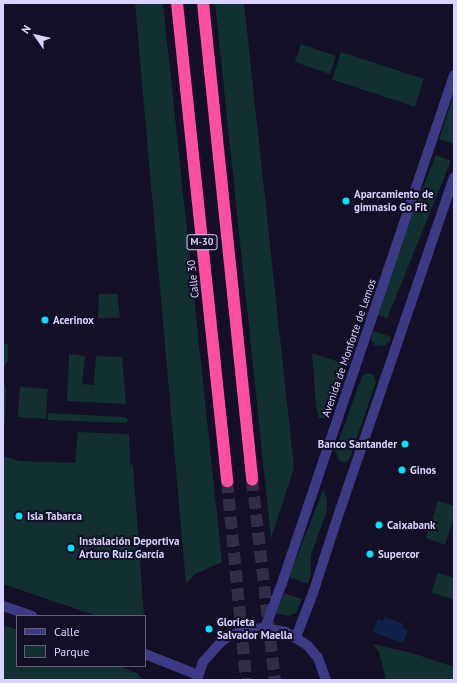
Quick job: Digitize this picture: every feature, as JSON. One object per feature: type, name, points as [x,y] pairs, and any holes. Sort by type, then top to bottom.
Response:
[{"type":"highway","name":"Calle 30","points":[[177,3],[227,481]]},
{"type":"highway","name":"M-30","points":[[203,3],[252,479]]},
{"type":"street","name":"Avenida de Monforte de Lemos","points":[[265,628],[282,583],[454,75]]},
{"type":"street","points":[[296,637],[313,592],[454,177]]},
{"type":"street","points":[[3,606],[29,615]]},
{"type":"street","points":[[146,654],[198,677],[207,657],[229,636],[245,630],[265,628],[281,631],[296,637],[308,646],[318,658],[326,680]]},
{"type":"green space","points":[[135,3],[163,3],[222,562],[195,574],[186,584]]},
{"type":"green space","points":[[215,3],[244,3],[294,468],[271,538]]},
{"type":"green space","points":[[301,44],[336,56],[330,74],[295,62]]},
{"type":"green space","points":[[341,52],[424,79],[415,106],[332,80]]},
{"type":"green space","points":[[454,94],[454,144],[439,139]]},
{"type":"green space","points":[[436,155],[451,161],[387,319],[372,313]]},
{"type":"green space","points":[[99,294],[117,294],[120,318],[98,318]]},
{"type":"green space","points":[[373,331],[391,337],[390,342],[383,346],[374,345],[371,340]]},
{"type":"green space","points":[[3,344],[8,344],[8,361],[3,368]]},
{"type":"green space","points":[[312,353],[339,362],[345,371],[330,417],[319,418],[316,405]]},
{"type":"green space","points":[[69,354],[85,356],[82,384],[94,385],[96,356],[122,357],[126,404],[67,401]]},
{"type":"green space","points":[[368,373],[374,375],[376,382],[350,458],[346,463],[340,461],[335,451],[362,376]]},
{"type":"green space","points":[[3,381],[6,388],[5,425],[3,424]]},
{"type":"green space","points":[[20,387],[48,389],[46,419],[18,417]]},
{"type":"green space","points":[[47,413],[123,417],[127,418],[128,421],[126,423],[48,420]]},
{"type":"green space","name":"Instalación Deportiva Arturo Ruiz García","points":[[78,432],[129,434],[130,464],[133,465],[144,615],[94,615],[3,584],[3,456],[19,461],[75,463]]},
{"type":"green space","points":[[323,490],[327,499],[327,510],[311,555],[311,574],[308,584],[289,577]]},
{"type":"green space","points":[[438,501],[454,506],[454,516],[445,545],[426,538]]},
{"type":"green space","points":[[438,573],[454,578],[454,600],[431,592]]},
{"type":"green space","points":[[284,593],[302,599],[296,613],[288,616],[275,613]]},
{"type":"green space","points":[[6,626],[16,630],[16,667],[121,667],[137,673],[143,680],[3,680],[3,627]]},
{"type":"green space","points":[[373,644],[412,653],[454,667],[454,680],[386,680],[379,652]]},
{"type":"water","points":[[385,617],[404,624],[402,628],[408,630],[403,643],[373,632],[378,619],[383,621]]},
{"type":"tunnel","points":[[252,479],[275,680]]},
{"type":"tunnel","points":[[227,481],[246,680]]},
{"type":"place","name":"Aparcamiento de gimnasio Go Fit","points":[[346,201]]},
{"type":"place","name":"Acerinox","points":[[45,320]]},
{"type":"place","name":"Banco Santander","points":[[405,444]]},
{"type":"place","name":"Ginos","points":[[402,470]]},
{"type":"place","name":"Isla Tabarca","points":[[19,516]]},
{"type":"place","name":"Caixabank","points":[[379,525]]},
{"type":"place","name":"Instalación Deportiva Arturo Ruiz García","points":[[71,548]]},
{"type":"place","name":"Supercor","points":[[370,554]]},
{"type":"place","name":"Glorieta Salvador Maella","points":[[209,629]]}]
